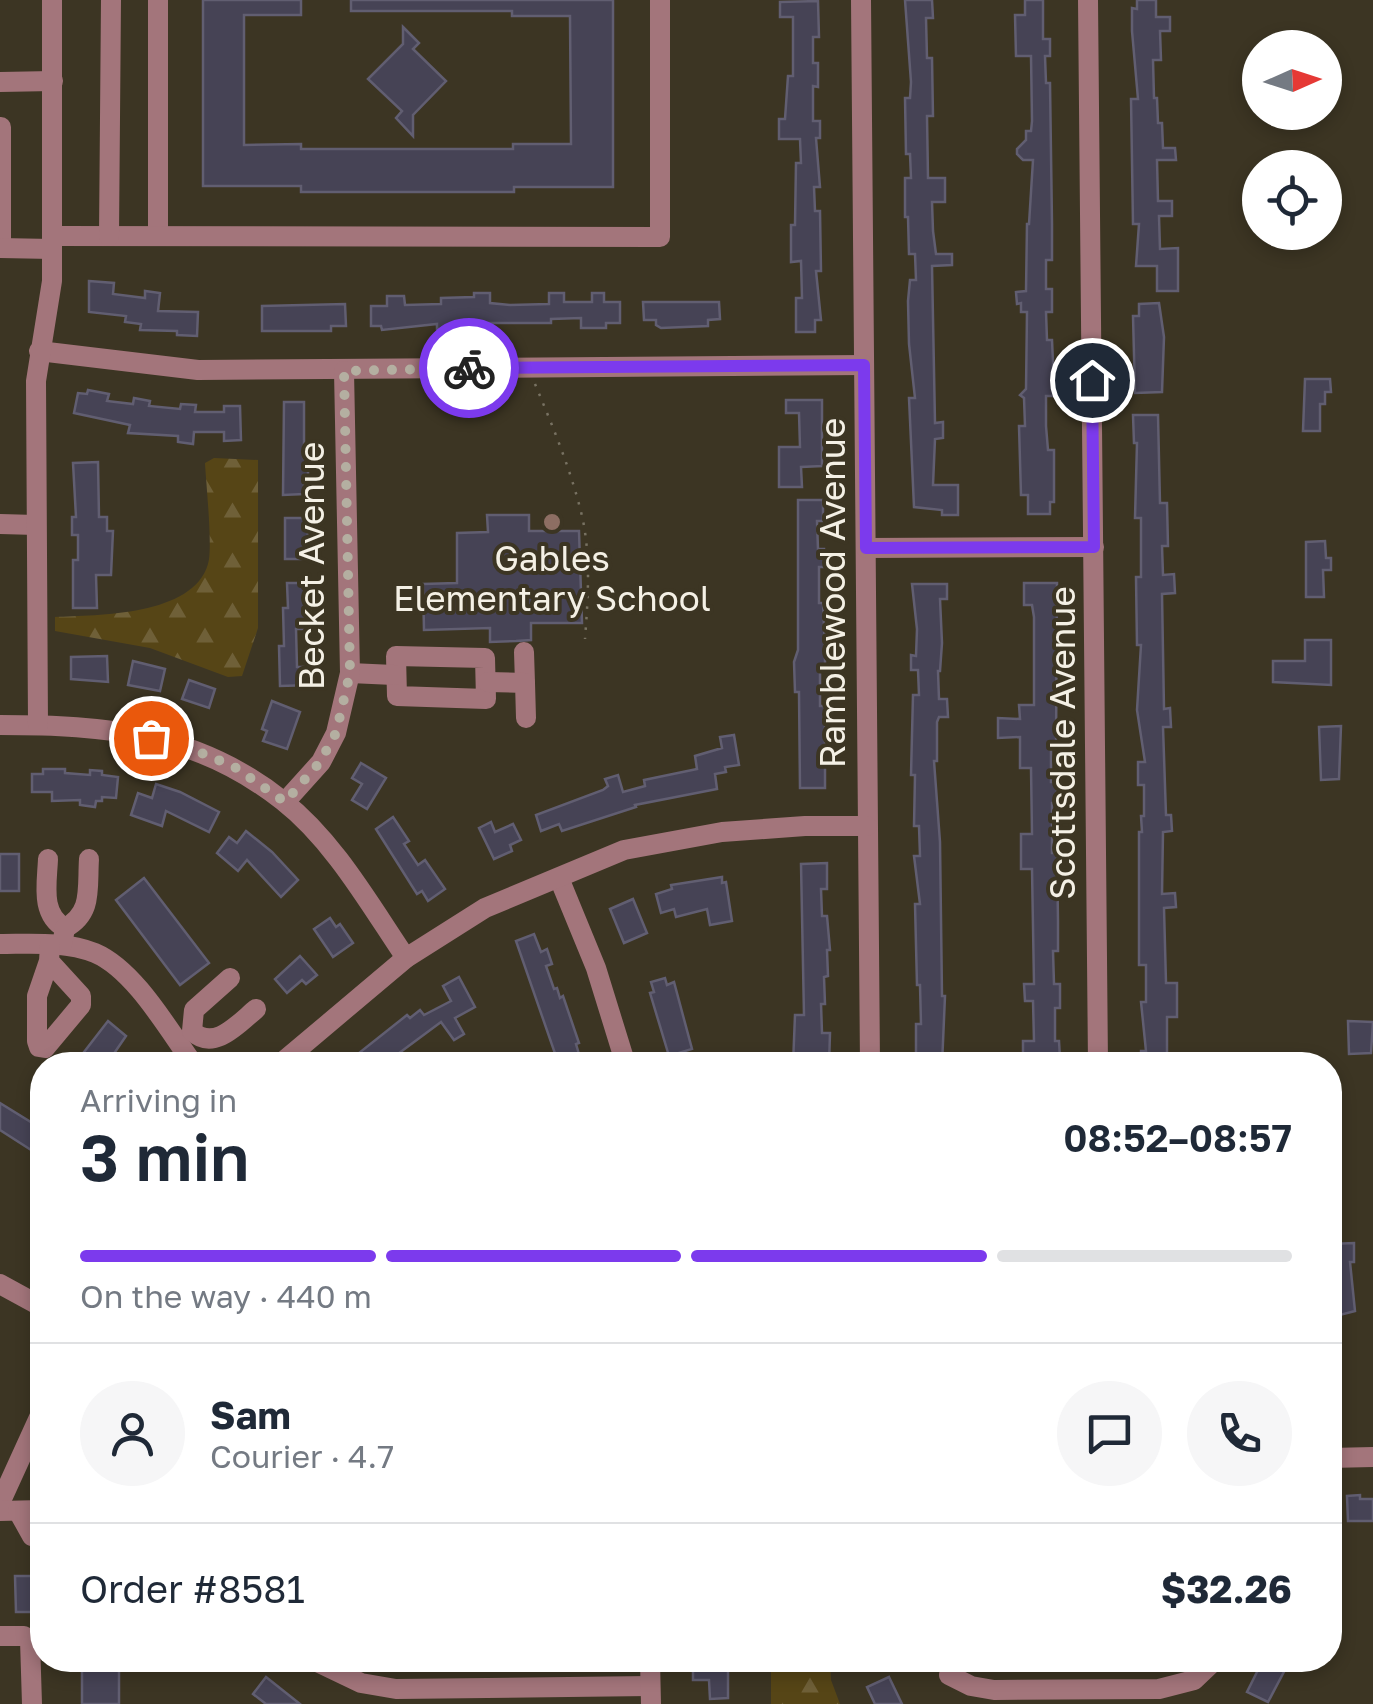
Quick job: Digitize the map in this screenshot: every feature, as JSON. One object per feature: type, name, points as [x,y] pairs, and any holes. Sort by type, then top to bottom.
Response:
[{"type":"street","points":[[38,725],[39,351],[52,281],[52,0]]},
{"type":"street","points":[[109,236],[111,0]]},
{"type":"street","points":[[158,0],[158,236]]},
{"type":"street","points":[[1,126],[0,248],[109,236],[660,237],[660,0]]},
{"type":"street","name":"Ramblewood Avenue","points":[[860,0],[870,1052]]},
{"type":"street","name":"Scottsdale Avenue","points":[[1088,0],[1098,1052]]},
{"type":"street","points":[[0,82],[53,82]]},
{"type":"street","points":[[39,351],[198,370],[864,365]]},
{"type":"street","name":"Becket Avenue","points":[[285,802],[320,762],[336,733],[350,673],[344,371]]},
{"type":"street","points":[[0,524],[36,525]]},
{"type":"street","points":[[866,548],[1094,547]]},
{"type":"street","points":[[524,652],[526,718]]},
{"type":"street","points":[[396,656],[485,658],[486,699],[396,696],[394,675],[396,656]]},
{"type":"street","points":[[350,673],[394,675]]},
{"type":"street","points":[[488,682],[525,683]]},
{"type":"street","points":[[0,725],[113,728],[189,748],[233,766],[285,802],[323,842],[406,958]]},
{"type":"street","points":[[294,1052],[406,958],[485,908],[624,850],[722,832],[867,826]]},
{"type":"street","points":[[48,859],[46,904],[56,945]]},
{"type":"street","points":[[56,945],[80,921],[89,859]]},
{"type":"street","points":[[559,878],[596,968],[622,1052]]},
{"type":"street","points":[[0,944],[56,945],[98,954],[118,968],[187,1040],[220,1037],[256,1010]]},
{"type":"street","points":[[190,1052],[187,1040],[194,1010],[230,978]]},
{"type":"street","points":[[0,1284],[30,1300]]},
{"type":"street","points":[[30,1444],[6,1509],[30,1534]]},
{"type":"street","points":[[1342,1458],[1373,1457]]},
{"type":"street","points":[[0,1636],[30,1636]]},
{"type":"street","points":[[32,1672],[32,1704]]},
{"type":"street","points":[[337,1672],[361,1683],[396,1689],[650,1695]]},
{"type":"street","points":[[949,1674],[970,1686],[994,1690],[1159,1689],[1194,1680],[1202,1672]]},
{"type":"path","points":[[529,368],[562,450],[582,518],[589,580],[586,639]]},
{"type":"green space","points":[[214,458],[258,460],[258,628],[242,676],[228,677],[150,648],[55,631],[55,617],[142,609],[184,594],[199,581],[209,556],[205,463]]},
{"type":"green space","points":[[771,1672],[831,1672],[840,1704],[771,1704]]},
{"type":"building","points":[[203,0],[301,0],[301,15],[244,15],[244,145],[301,144],[301,149],[513,149],[513,144],[571,144],[570,16],[512,16],[512,11],[351,11],[351,0],[613,0],[613,187],[514,187],[514,192],[301,192],[301,186],[203,186]]},
{"type":"building","points":[[905,0],[932,0],[933,18],[926,18],[927,58],[932,58],[933,116],[927,116],[928,178],[945,178],[945,202],[932,202],[933,231],[936,254],[952,254],[952,265],[932,266],[935,423],[943,422],[943,438],[935,439],[933,485],[958,485],[958,515],[914,507],[909,398],[915,398],[908,301],[910,280],[916,280],[915,254],[909,254],[905,217],[905,178],[911,178],[910,154],[906,154],[905,98],[910,98],[911,82]]},
{"type":"building","points":[[1025,0],[1043,0],[1043,39],[1050,39],[1050,56],[1045,56],[1046,83],[1050,83],[1052,224],[1052,260],[1046,260],[1046,289],[1052,289],[1052,312],[1046,312],[1053,362],[1053,396],[1046,396],[1048,450],[1054,450],[1054,502],[1050,502],[1050,514],[1028,514],[1028,495],[1021,495],[1019,426],[1025,426],[1024,398],[1020,395],[1026,389],[1027,312],[1021,312],[1016,292],[1026,291],[1033,160],[1023,160],[1017,154],[1026,140],[1026,131],[1031,131],[1032,121],[1031,56],[1016,56],[1015,15],[1025,15]]},
{"type":"building","points":[[1137,0],[1156,0],[1156,17],[1170,17],[1170,31],[1160,31],[1161,60],[1153,60],[1154,98],[1158,123],[1162,123],[1163,148],[1175,148],[1176,160],[1157,160],[1158,201],[1172,201],[1172,216],[1159,216],[1160,249],[1178,248],[1178,291],[1157,291],[1157,266],[1136,266],[1139,224],[1133,224],[1131,99],[1138,99],[1132,31],[1132,8],[1137,9]]},
{"type":"building","points":[[818,1],[819,37],[813,37],[813,63],[818,63],[818,87],[813,86],[813,121],[820,121],[820,138],[816,138],[820,187],[814,187],[815,211],[820,211],[821,271],[816,271],[821,320],[815,320],[815,332],[796,332],[796,298],[802,298],[801,261],[791,262],[791,225],[795,225],[800,139],[779,139],[779,119],[785,119],[788,76],[793,76],[793,17],[780,17],[780,2]]},
{"type":"building","points":[[403,27],[419,43],[413,49],[446,81],[413,115],[413,136],[396,118],[402,111],[368,79],[403,44]]},
{"type":"building","points":[[89,281],[114,283],[113,294],[145,298],[145,291],[160,293],[158,311],[198,312],[197,336],[140,330],[141,324],[125,322],[126,316],[89,312]]},
{"type":"building","points":[[474,293],[490,293],[490,303],[510,305],[549,304],[549,293],[564,293],[564,302],[592,302],[592,293],[604,293],[604,302],[620,302],[620,323],[606,323],[606,328],[581,328],[581,318],[551,319],[551,323],[489,323],[489,328],[437,329],[437,324],[382,330],[381,326],[371,326],[371,306],[387,306],[387,296],[404,296],[405,305],[441,304],[441,298],[474,297]]},
{"type":"building","points":[[643,302],[719,302],[720,319],[708,320],[708,326],[661,328],[656,320],[644,320]]},
{"type":"building","points":[[1159,303],[1164,337],[1162,392],[1135,393],[1133,316],[1139,316],[1139,304]]},
{"type":"building","points":[[345,304],[346,326],[331,326],[331,331],[262,331],[262,306]]},
{"type":"building","points":[[1305,379],[1330,379],[1331,392],[1325,392],[1325,404],[1320,404],[1320,431],[1303,431]]},
{"type":"building","points":[[88,390],[109,394],[107,401],[133,404],[134,398],[150,401],[149,406],[180,409],[181,404],[196,405],[195,412],[224,412],[224,406],[240,406],[241,440],[224,441],[224,432],[194,432],[193,444],[178,442],[178,436],[128,433],[130,425],[74,413],[78,393],[87,394]]},
{"type":"building","points":[[786,400],[822,400],[822,466],[801,467],[802,487],[779,487],[779,447],[800,447],[799,413],[786,413]]},
{"type":"building","points":[[284,402],[304,402],[308,480],[304,480],[304,494],[283,495]]},
{"type":"building","points":[[1133,415],[1158,415],[1160,503],[1167,503],[1168,546],[1162,546],[1163,575],[1174,574],[1175,593],[1162,594],[1164,709],[1170,708],[1171,727],[1163,727],[1166,815],[1171,815],[1172,831],[1163,832],[1162,894],[1175,893],[1176,907],[1164,908],[1166,983],[1177,983],[1177,1017],[1167,1017],[1167,1052],[1141,1052],[1146,1051],[1141,1002],[1146,1002],[1146,965],[1139,965],[1139,832],[1144,816],[1144,785],[1138,785],[1138,762],[1145,762],[1137,710],[1141,645],[1137,645],[1136,577],[1141,577],[1141,518],[1135,518]]},
{"type":"building","points":[[98,462],[99,517],[107,517],[107,531],[113,531],[111,575],[96,575],[97,608],[73,608],[73,560],[78,560],[78,535],[72,535],[72,517],[76,517],[73,463]]},
{"type":"building","points":[[798,500],[823,500],[823,521],[817,521],[818,549],[824,549],[824,567],[819,567],[819,603],[823,603],[825,649],[825,665],[820,665],[820,706],[825,706],[825,788],[800,788],[799,692],[795,692],[794,662],[798,650]]},
{"type":"building","points":[[487,515],[529,515],[529,531],[579,531],[582,623],[531,623],[531,640],[516,641],[490,642],[490,628],[424,630],[423,584],[457,583],[457,533],[488,532]]},
{"type":"building","points":[[285,518],[309,518],[306,559],[285,559]]},
{"type":"building","points":[[1325,541],[1331,570],[1323,570],[1324,597],[1306,597],[1306,542]]},
{"type":"building","points":[[287,583],[310,583],[311,621],[306,622],[306,629],[296,629],[297,667],[311,667],[312,685],[280,686],[279,646],[284,646]]},
{"type":"building","points":[[1024,583],[1057,583],[1056,749],[1051,749],[1051,782],[1057,782],[1057,803],[1052,803],[1052,853],[1057,853],[1058,951],[1053,951],[1054,984],[1060,984],[1060,1008],[1055,1008],[1055,1041],[1059,1041],[1060,1052],[1023,1052],[1023,1041],[1034,1041],[1033,1001],[1025,1001],[1024,984],[1034,984],[1032,869],[1021,869],[1021,834],[1032,834],[1031,768],[1020,768],[1020,737],[998,738],[998,718],[1020,719],[1019,705],[1034,705],[1034,617],[1032,605],[1024,605]]},
{"type":"building","points":[[912,584],[947,584],[947,599],[940,599],[942,643],[938,671],[939,699],[947,699],[948,717],[939,717],[937,722],[934,761],[945,996],[943,1052],[916,1052],[916,1024],[921,1024],[915,904],[920,904],[914,856],[920,856],[919,826],[914,826],[915,775],[911,775],[913,695],[919,695],[918,670],[911,670],[911,655],[916,656]]},
{"type":"building","points":[[1305,640],[1331,640],[1331,685],[1273,682],[1273,661],[1305,661]]},
{"type":"building","points":[[107,656],[108,682],[71,679],[71,657]]},
{"type":"building","points":[[133,661],[165,669],[160,691],[128,685]]},
{"type":"building","points":[[189,680],[215,689],[209,708],[182,699]]},
{"type":"building","points":[[272,701],[300,712],[287,749],[263,741],[267,731],[262,729]]},
{"type":"building","points":[[1341,726],[1339,779],[1321,780],[1319,727]]},
{"type":"building","points":[[734,735],[739,765],[725,767],[726,772],[715,774],[717,789],[635,805],[562,831],[559,824],[541,831],[536,815],[603,790],[608,786],[605,779],[618,775],[623,792],[645,786],[644,780],[697,769],[695,756],[722,748],[720,737]]},
{"type":"building","points":[[361,763],[386,778],[367,809],[352,800],[362,784],[352,778]]},
{"type":"building","points":[[43,769],[90,775],[90,770],[102,771],[102,775],[118,777],[116,798],[102,797],[95,807],[80,805],[80,800],[52,801],[52,792],[32,792],[32,774],[43,774]]},
{"type":"building","points":[[156,784],[219,812],[209,832],[166,811],[162,826],[131,815],[138,793],[152,798]]},
{"type":"building","points":[[393,817],[409,841],[404,844],[418,865],[425,860],[445,889],[428,901],[422,891],[417,894],[376,829]]},
{"type":"building","points":[[491,822],[495,832],[513,824],[521,840],[510,845],[512,851],[494,859],[479,828]]},
{"type":"building","points":[[246,831],[298,880],[281,897],[247,860],[238,871],[217,853],[229,837],[237,843]]},
{"type":"building","points":[[0,854],[19,854],[19,891],[0,891]]},
{"type":"building","points":[[827,863],[827,889],[821,889],[830,950],[828,976],[824,977],[825,1004],[821,1004],[822,1033],[830,1033],[829,1052],[794,1052],[795,1015],[804,1015],[801,864]]},
{"type":"building","points":[[722,877],[732,921],[710,925],[707,909],[676,917],[674,909],[661,913],[656,894],[672,889],[671,885]]},
{"type":"building","points":[[144,878],[209,963],[180,985],[116,900]]},
{"type":"building","points":[[633,899],[647,933],[624,943],[610,909]]},
{"type":"building","points":[[330,918],[336,927],[340,924],[353,943],[333,957],[314,929]]},
{"type":"building","points":[[534,934],[541,952],[547,949],[552,964],[546,966],[554,989],[557,988],[560,998],[563,996],[579,1043],[578,1052],[554,1052],[516,941]]},
{"type":"building","points":[[300,956],[317,975],[306,984],[302,980],[287,993],[275,979]]},
{"type":"building","points":[[459,977],[475,1007],[455,1018],[464,1034],[454,1040],[441,1022],[401,1052],[360,1052],[407,1015],[410,1018],[420,1010],[424,1015],[451,1001],[443,986]]},
{"type":"building","points":[[665,978],[667,985],[674,982],[692,1049],[668,1052],[650,993],[654,992],[651,982]]},
{"type":"building","points":[[108,1021],[126,1036],[115,1052],[84,1052]]},
{"type":"building","points":[[1348,1021],[1373,1022],[1371,1053],[1349,1054]]},
{"type":"building","points":[[0,1103],[30,1122],[30,1149],[0,1130]]},
{"type":"building","points":[[1354,1243],[1354,1262],[1350,1262],[1355,1311],[1342,1314],[1342,1244]]},
{"type":"building","points":[[1360,1495],[1360,1499],[1373,1499],[1373,1521],[1348,1521],[1347,1496]]},
{"type":"building","points":[[15,1576],[30,1576],[30,1612],[16,1612]]},
{"type":"building","points":[[82,1672],[119,1672],[119,1704],[82,1704]]},
{"type":"building","points":[[693,1672],[728,1672],[728,1698],[710,1699],[709,1680],[693,1680]]},
{"type":"building","points":[[1257,1672],[1284,1672],[1268,1702],[1247,1692]]},
{"type":"building","points":[[266,1677],[300,1704],[266,1704],[253,1694]]},
{"type":"building","points":[[889,1677],[902,1704],[875,1704],[867,1687]]},
{"type":"way so far","points":[[151,738],[233,766],[285,802],[320,762],[336,733],[350,673],[344,371],[469,368]]},
{"type":"place","name":"Gables Elementary School","points":[[552,522]]},
{"type":"route","points":[[469,368],[864,365],[866,548],[1094,547],[1092,380]]}]
